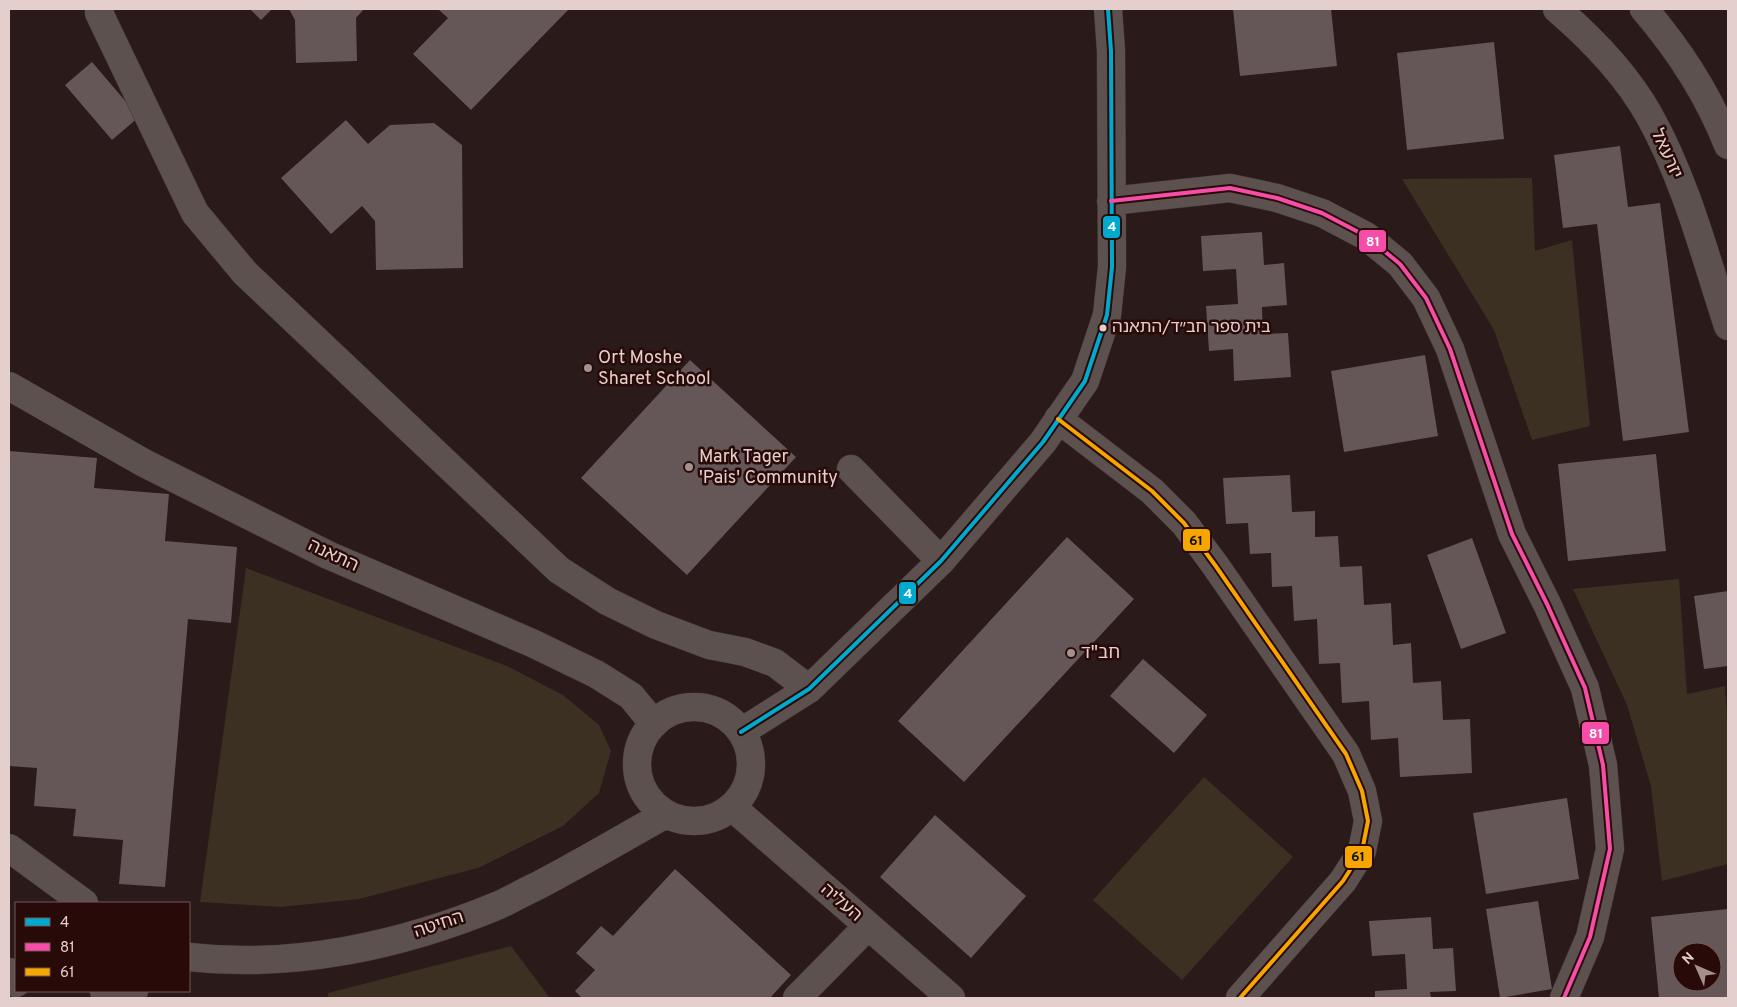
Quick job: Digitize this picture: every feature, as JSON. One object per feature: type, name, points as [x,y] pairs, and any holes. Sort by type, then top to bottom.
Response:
[{"type":"street","points":[[100,9],[99,13],[195,213],[245,273],[559,570],[606,601],[656,624],[709,645],[745,652],[775,663],[809,689]]},
{"type":"street","points":[[741,732],[809,689],[941,561],[1043,442],[1084,381],[1107,316],[1112,268],[1111,50],[1108,9]]},
{"type":"street","points":[[1111,50],[1121,9]]},
{"type":"street","name":"יזרעאל","points":[[1557,9],[1590,38],[1622,74],[1649,115],[1688,203],[1728,326]]},
{"type":"street","points":[[1644,9],[1669,38],[1700,85],[1728,145]]},
{"type":"street","points":[[1111,200],[1230,188],[1277,198],[1322,213],[1366,236],[1400,264],[1426,298],[1450,349],[1512,534],[1547,604],[1585,688],[1602,765],[1610,849],[1590,937],[1564,998]]},
{"type":"street","name":"התאנה","points":[[9,386],[144,463],[328,555],[532,643],[596,674],[631,696],[654,724]]},
{"type":"street","points":[[1058,419],[1152,491],[1184,523],[1346,754],[1362,791],[1368,821],[1362,851],[1343,881],[1240,998]]},
{"type":"street","points":[[851,469],[941,561]]},
{"type":"street","points":[[700,707],[716,711],[730,720],[741,732],[749,746],[751,763],[749,779],[742,795],[732,807],[717,817],[700,821],[682,820],[666,814],[652,803],[642,788],[637,772],[638,755],[643,738],[654,724],[667,714],[683,708],[700,707]]},
{"type":"street","name":"העליה","points":[[732,807],[951,998]]},
{"type":"street","name":"החיטה","points":[[190,957],[216,960],[276,960],[356,949],[429,930],[500,904],[556,876],[666,814]]},
{"type":"street","points":[[9,848],[65,894],[82,902]]},
{"type":"street","points":[[797,998],[868,926]]},
{"type":"shaded area","points":[[1532,178],[1535,251],[1572,240],[1590,426],[1532,440],[1494,330],[1402,179]]},
{"type":"shaded area","points":[[246,568],[507,666],[563,695],[599,725],[611,751],[599,793],[563,826],[478,868],[359,899],[281,907],[200,902]]},
{"type":"shaded area","points":[[1679,579],[1687,694],[1725,686],[1728,731],[1728,864],[1662,881],[1651,786],[1627,705],[1573,589]]},
{"type":"shaded area","points":[[1204,777],[1293,857],[1182,980],[1093,900]]},
{"type":"shaded area","points":[[511,946],[550,998],[328,998],[328,993]]},
{"type":"building","points":[[250,9],[272,9],[261,20]]},
{"type":"building","points":[[289,9],[364,9],[356,18],[357,61],[296,63],[295,20]]},
{"type":"building","points":[[438,9],[569,9],[471,110],[413,54],[448,18]]},
{"type":"building","points":[[1233,9],[1331,9],[1337,66],[1240,76]]},
{"type":"building","points":[[1494,42],[1504,139],[1407,150],[1397,53]]},
{"type":"building","points":[[92,62],[139,117],[112,140],[65,85]]},
{"type":"building","points":[[346,120],[368,144],[390,125],[434,123],[462,145],[463,268],[376,270],[375,221],[362,206],[331,234],[281,178]]},
{"type":"building","points":[[1620,146],[1628,207],[1660,203],[1689,432],[1623,441],[1597,224],[1563,228],[1554,155]]},
{"type":"building","points":[[1262,232],[1264,265],[1284,263],[1287,305],[1262,307],[1263,334],[1288,333],[1291,377],[1234,381],[1233,349],[1209,351],[1206,306],[1238,304],[1236,269],[1203,271],[1201,236]]},
{"type":"building","points":[[1425,355],[1438,436],[1344,452],[1331,371]]},
{"type":"building","name":"Mark Tager 'Pais' Community","points":[[690,360],[796,457],[687,575],[581,478]]},
{"type":"building","points":[[9,451],[97,458],[94,488],[169,494],[165,541],[237,547],[231,623],[188,619],[165,887],[119,884],[123,840],[73,836],[76,809],[34,806],[37,768],[9,766]]},
{"type":"building","points":[[1656,454],[1666,551],[1568,561],[1558,464]]},
{"type":"building","points":[[1290,475],[1292,512],[1315,511],[1315,537],[1338,536],[1340,567],[1362,566],[1364,605],[1391,603],[1393,645],[1411,643],[1413,683],[1441,681],[1443,720],[1470,719],[1472,773],[1400,777],[1398,738],[1371,740],[1369,701],[1342,703],[1340,663],[1319,664],[1317,619],[1294,621],[1292,586],[1272,587],[1271,553],[1250,554],[1248,523],[1226,524],[1223,478]]},
{"type":"building","name":"חב\"ד","points":[[1067,537],[1134,599],[964,782],[898,721]]},
{"type":"building","points":[[1472,538],[1506,633],[1461,649],[1427,555]]},
{"type":"building","points":[[1728,591],[1728,666],[1704,669],[1694,596]]},
{"type":"building","points":[[1143,659],[1207,715],[1174,753],[1110,696]]},
{"type":"building","points":[[1567,798],[1579,879],[1486,894],[1473,813]]},
{"type":"building","points":[[935,815],[1026,896],[971,958],[880,877]]},
{"type":"building","points":[[675,869],[791,975],[770,998],[582,998],[575,991],[595,970],[576,953],[601,926],[613,936]]},
{"type":"building","points":[[1538,901],[1552,989],[1500,998],[1486,909]]},
{"type":"building","points":[[1728,909],[1728,998],[1659,998],[1651,917]]},
{"type":"building","points":[[1431,917],[1433,949],[1453,948],[1456,991],[1430,992],[1431,998],[1375,998],[1375,991],[1407,989],[1405,954],[1372,956],[1369,921]]},
{"type":"transit line","name":"4","points":[[741,732],[809,689],[941,561],[1043,442],[1085,381],[1107,315],[1112,267],[1111,51],[1108,9]]},
{"type":"transit line","name":"81","points":[[1111,201],[1230,188],[1277,198],[1322,213],[1366,236],[1400,264],[1426,298],[1450,349],[1512,534],[1547,604],[1585,688],[1603,765],[1610,849],[1590,937],[1564,998]]},
{"type":"transit line","name":"61","points":[[1058,419],[1152,491],[1184,523],[1346,754],[1362,791],[1368,821],[1362,851],[1343,881],[1240,998]]},
{"type":"place","name":"בית ספר חב״ד/התאנה","points":[[1103,328]]},
{"type":"place","name":"Ort Moshe Sharet School","points":[[588,368]]},
{"type":"place","name":"Mark Tager 'Pais' Community","points":[[689,467]]},
{"type":"place","name":"חב\"ד","points":[[1071,653]]}]
